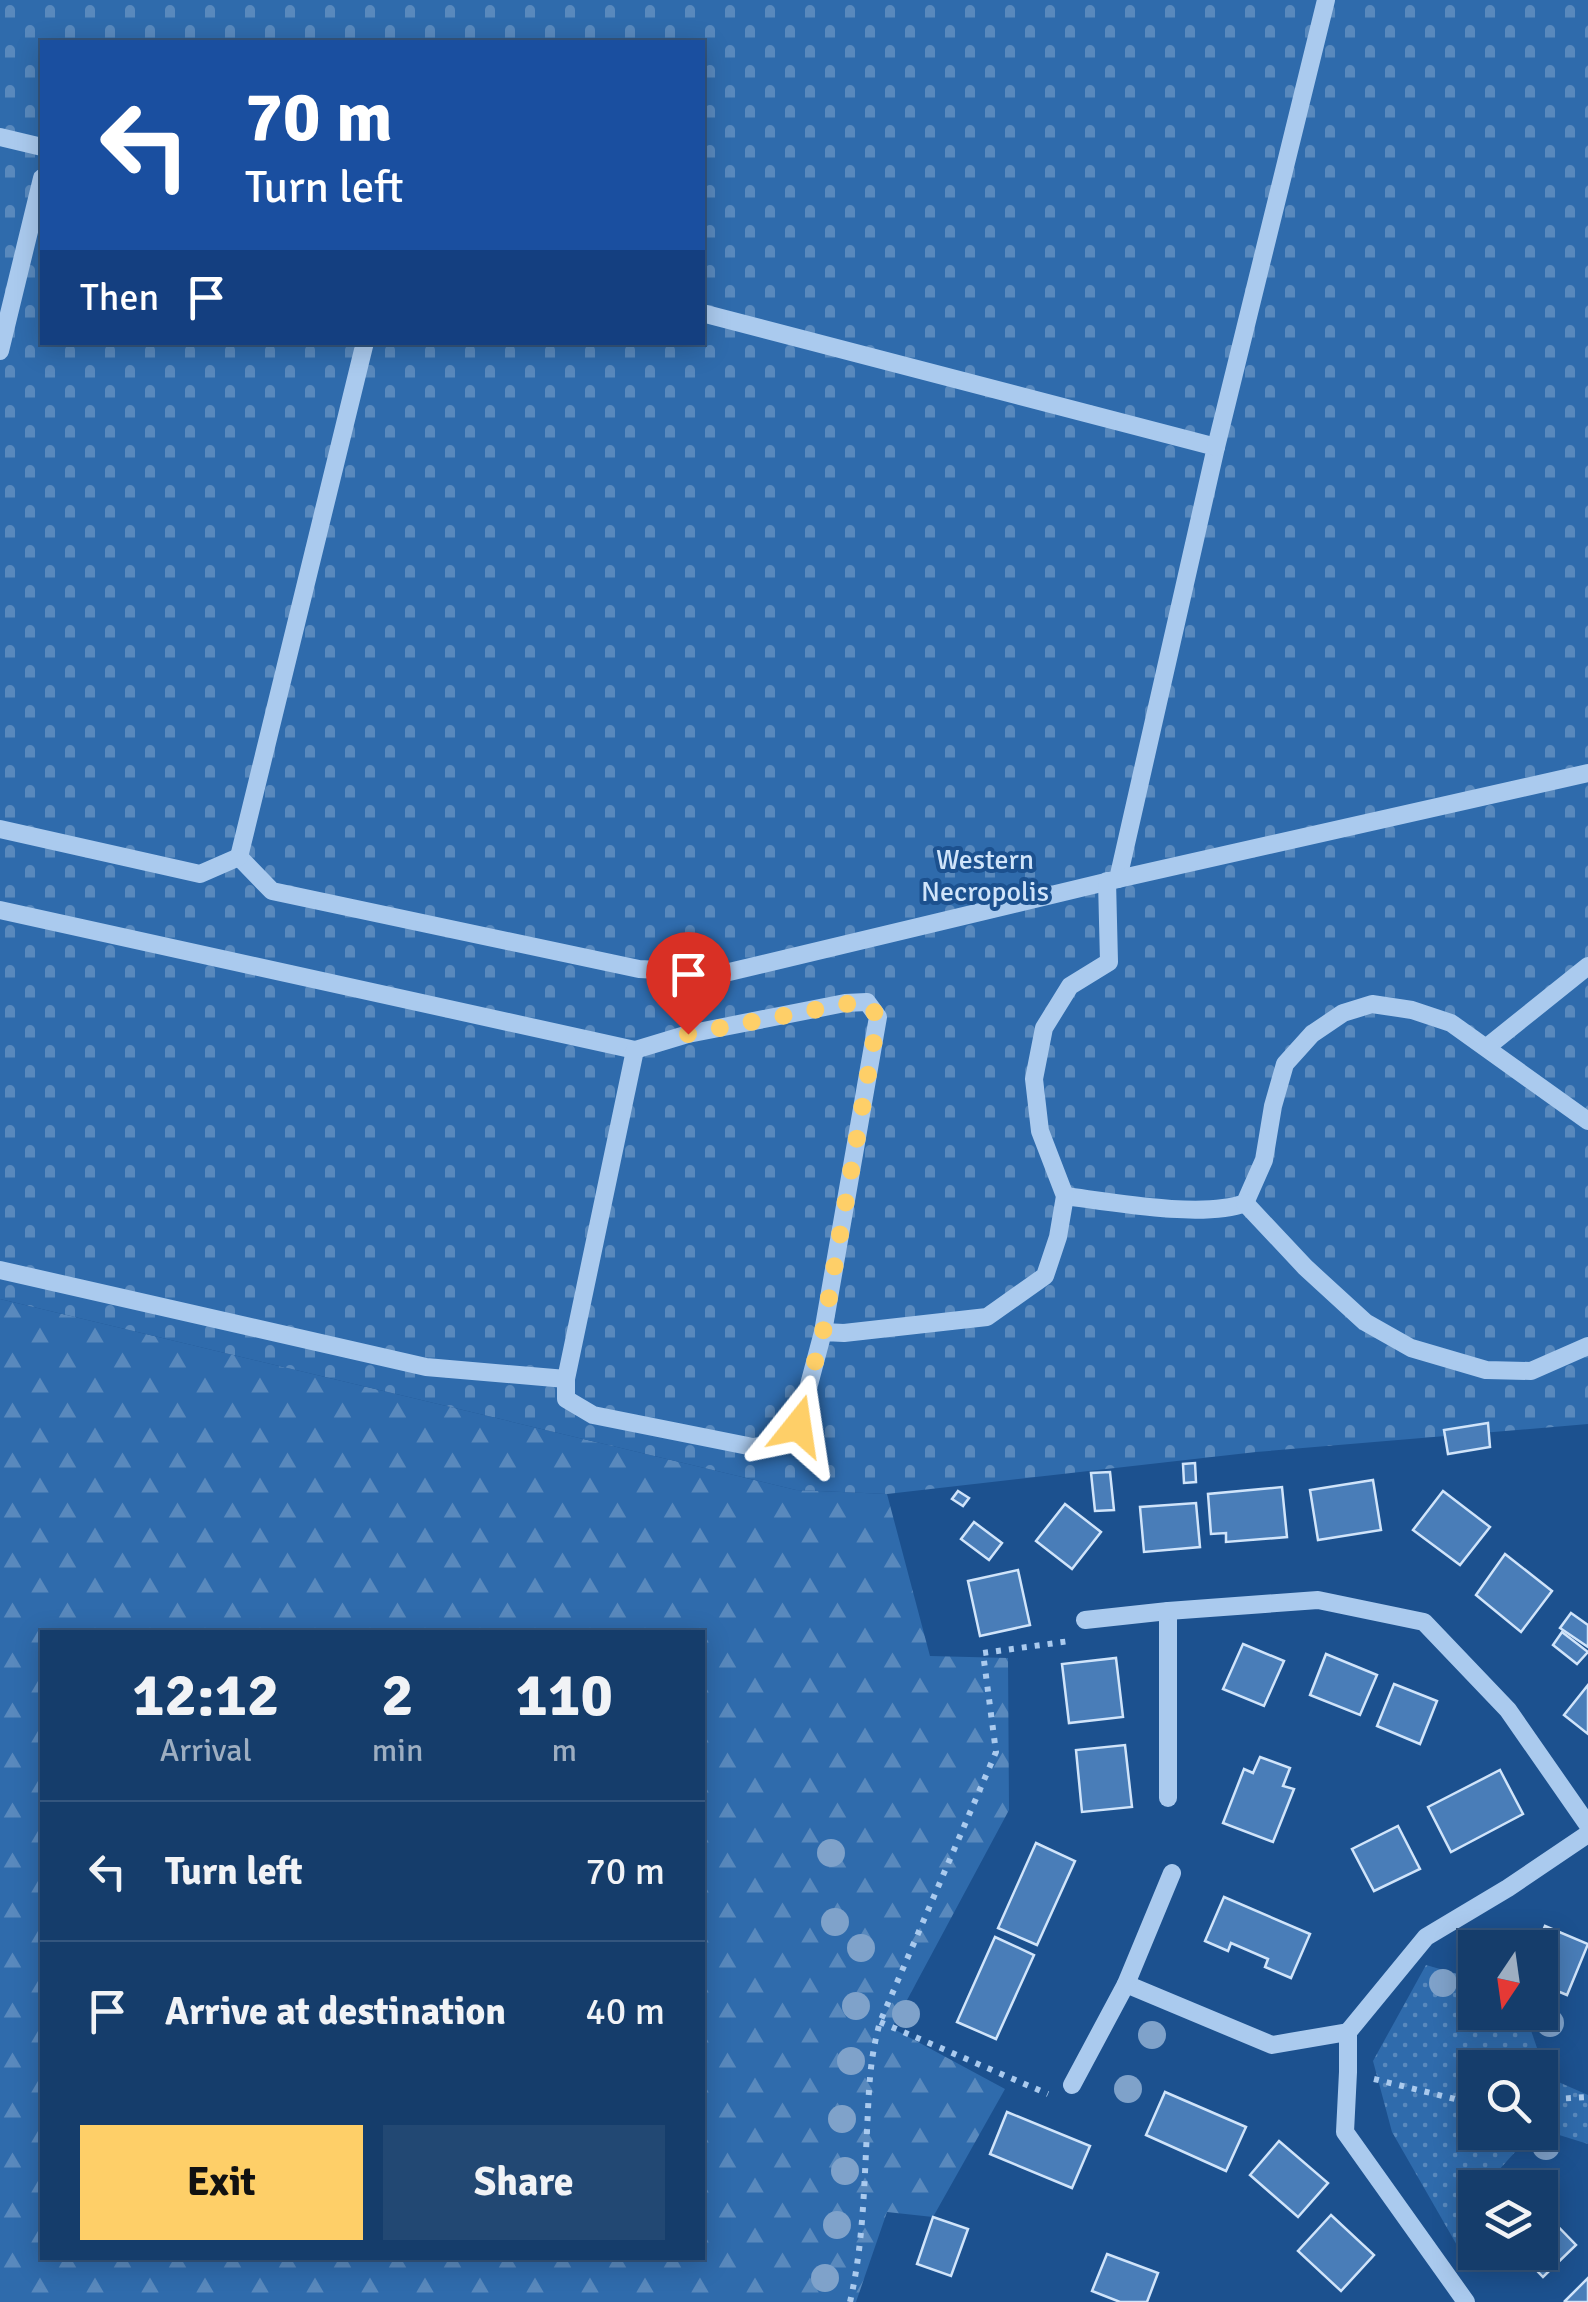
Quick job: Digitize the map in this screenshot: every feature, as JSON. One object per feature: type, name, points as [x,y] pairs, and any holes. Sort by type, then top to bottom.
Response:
[{"type":"street","points":[[823,1332],[987,1317],[1046,1276],[1058,1237],[1064,1196],[1040,1131],[1034,1079],[1044,1028],[1070,986],[1109,962],[1112,880],[1326,0]]},
{"type":"street","points":[[0,137],[40,147]]},
{"type":"street","points":[[0,351],[40,186]]},
{"type":"street","points":[[705,314],[1216,447]]},
{"type":"street","points":[[239,857],[364,345]]},
{"type":"street","points":[[239,857],[272,891],[639,969],[725,972],[1588,773]]},
{"type":"street","points":[[0,830],[200,874],[239,857]]},
{"type":"street","points":[[0,910],[634,1050],[688,1034],[867,1002],[878,1017],[823,1332],[798,1426],[782,1443],[752,1446],[594,1415],[566,1399],[566,1380],[634,1050]]},
{"type":"street","points":[[1487,1048],[1588,966]]},
{"type":"street","points":[[1064,1196],[1186,1209],[1230,1209],[1245,1204],[1264,1160],[1285,1064],[1312,1034],[1343,1014],[1372,1004],[1412,1010],[1451,1023],[1588,1121]]},
{"type":"street","points":[[1245,1204],[1304,1268],[1365,1322],[1411,1348],[1486,1370],[1531,1371],[1588,1346]]},
{"type":"street","points":[[0,1270],[426,1366],[566,1380]]},
{"type":"street","points":[[1085,1620],[1318,1600],[1424,1622],[1508,1710],[1588,1825]]},
{"type":"street","points":[[1168,1611],[1168,1798]]},
{"type":"street","points":[[1466,2302],[1345,2132],[1348,2032],[1426,1937],[1588,1834]]},
{"type":"street","points":[[1072,2085],[1126,1984],[1172,1873]]},
{"type":"street","points":[[1126,1984],[1272,2044],[1348,2032]]},
{"type":"path","points":[[850,2302],[860,2245],[871,2055],[880,2022],[996,1752],[983,1653],[1077,1640],[1085,1620]]},
{"type":"path","points":[[880,2022],[1046,2095],[1072,2085]]},
{"type":"path","points":[[1348,2072],[1458,2100]]},
{"type":"path","points":[[1558,2099],[1588,2097]]},
{"type":"green space","name":"Western Necropolis","points":[[0,0],[1588,0],[1588,1424],[1256,1452],[887,1494],[796,1490],[0,1299]]},
{"type":"green space","points":[[0,1299],[796,1490],[887,1494],[930,1656],[1008,1658],[1009,1810],[892,2028],[1005,2089],[933,2217],[887,2212],[856,2302],[0,2302]]},
{"type":"green space","points":[[1426,1965],[1458,1974],[1458,2030],[1531,2030],[1538,2050],[1458,2050],[1458,2150],[1517,2150],[1499,2170],[1458,2170],[1458,2247],[1392,2132],[1373,2061]]},
{"type":"green space","points":[[1558,2082],[1588,2095],[1588,2144],[1558,2135]]},
{"type":"building","points":[[1488,1423],[1490,1447],[1448,1454],[1444,1430]]},
{"type":"building","points":[[1195,1463],[1196,1482],[1184,1483],[1183,1464]]},
{"type":"building","points":[[1110,1472],[1114,1510],[1095,1511],[1091,1473]]},
{"type":"building","points":[[1373,1480],[1381,1530],[1318,1540],[1310,1490]]},
{"type":"building","points":[[1282,1487],[1287,1537],[1226,1542],[1226,1533],[1211,1534],[1208,1494]]},
{"type":"building","points":[[958,1491],[969,1498],[963,1506],[952,1499]]},
{"type":"building","points":[[1443,1491],[1490,1527],[1460,1565],[1413,1530]]},
{"type":"building","points":[[1196,1503],[1200,1547],[1144,1552],[1140,1507]]},
{"type":"building","points":[[1065,1504],[1101,1532],[1072,1569],[1036,1541]]},
{"type":"building","points":[[974,1522],[1002,1543],[989,1560],[961,1539]]},
{"type":"building","points":[[1505,1554],[1552,1591],[1521,1632],[1476,1595]]},
{"type":"building","points":[[1018,1570],[1030,1625],[980,1636],[968,1581]]},
{"type":"building","points":[[1571,1613],[1588,1625],[1588,1647],[1560,1628]]},
{"type":"building","points":[[1562,1632],[1588,1652],[1577,1664],[1553,1645]]},
{"type":"building","points":[[1243,1644],[1284,1661],[1264,1706],[1223,1689]]},
{"type":"building","points":[[1326,1654],[1377,1675],[1360,1715],[1310,1695]]},
{"type":"building","points":[[1116,1658],[1123,1717],[1069,1723],[1062,1664]]},
{"type":"building","points":[[1394,1684],[1437,1701],[1420,1744],[1377,1726]]},
{"type":"building","points":[[1588,1685],[1588,1734],[1564,1715]]},
{"type":"building","points":[[1125,1745],[1132,1807],[1082,1812],[1076,1750]]},
{"type":"building","points":[[1260,1757],[1290,1768],[1283,1786],[1294,1789],[1273,1842],[1223,1823],[1244,1769],[1253,1773]]},
{"type":"building","points":[[1500,1770],[1523,1814],[1451,1852],[1428,1807]]},
{"type":"building","points":[[1398,1826],[1420,1869],[1374,1891],[1352,1849]]},
{"type":"building","points":[[1036,1843],[1075,1861],[1037,1945],[998,1928]]},
{"type":"building","points":[[1224,1897],[1310,1934],[1291,1978],[1265,1967],[1268,1959],[1231,1943],[1228,1951],[1205,1941]]},
{"type":"building","points":[[1558,1931],[1588,1944],[1567,1995],[1558,1991]]},
{"type":"building","points":[[995,1937],[1034,1955],[996,2039],[957,2022]]},
{"type":"building","points":[[1165,2092],[1246,2127],[1226,2171],[1146,2135]]},
{"type":"building","points":[[1007,2112],[1090,2146],[1072,2188],[990,2154]]},
{"type":"building","points":[[1279,2141],[1328,2183],[1298,2217],[1250,2175]]},
{"type":"building","points":[[1331,2215],[1374,2255],[1341,2291],[1298,2251]]},
{"type":"building","points":[[933,2217],[968,2229],[951,2276],[917,2264]]},
{"type":"building","points":[[1558,2226],[1576,2245],[1558,2262]]},
{"type":"building","points":[[1107,2254],[1158,2273],[1147,2302],[1120,2302],[1092,2291]]},
{"type":"building","points":[[1588,2278],[1588,2302],[1565,2301]]},
{"type":"route","points":[[688,1034],[867,1002],[878,1017],[823,1332],[798,1426]]}]
